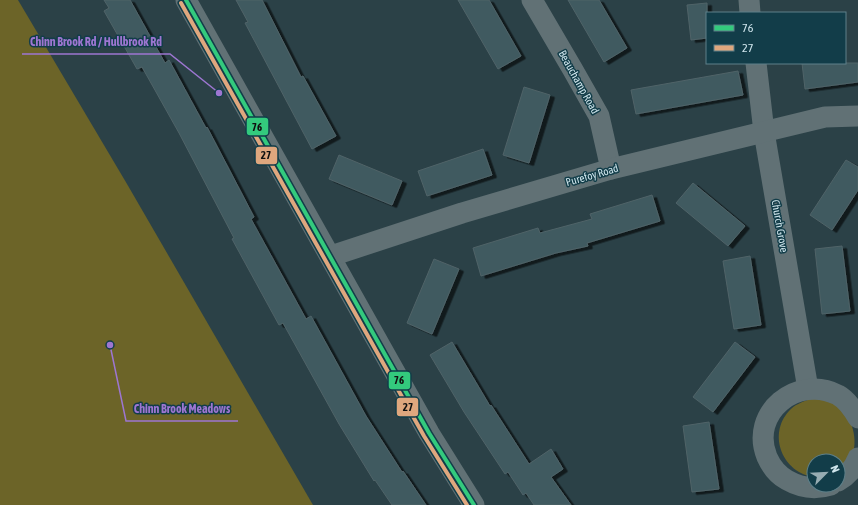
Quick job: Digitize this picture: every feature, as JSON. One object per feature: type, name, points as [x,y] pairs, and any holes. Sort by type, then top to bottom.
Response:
[{"type":"street","points":[[186,0],[429,433],[474,505]]},
{"type":"street","name":"Beauchamp Road","points":[[532,0],[599,116],[611,169]]},
{"type":"street","points":[[749,0],[750,12]]},
{"type":"street","name":"Church Grove","points":[[756,64],[764,132],[808,389]]},
{"type":"street","name":"Purefoy Road","points":[[331,256],[462,213],[611,169],[825,117],[858,116]]},
{"type":"street","points":[[806,487],[797,486],[782,478],[771,465],[764,450],[764,432],[768,417],[778,403],[792,393],[808,389],[824,390],[839,396],[851,406],[858,418]]},
{"type":"street","points":[[846,476],[854,466],[858,458]]},
{"type":"shaded area","points":[[0,0],[18,0],[127,184],[313,505],[0,505]]},
{"type":"shaded area","points":[[810,399],[828,400],[834,403],[845,413],[852,426],[855,440],[853,454],[846,462],[846,453],[806,453],[806,475],[794,468],[787,461],[782,452],[779,441],[779,431],[782,421],[789,411]]},
{"type":"building","points":[[104,0],[130,0],[165,63],[169,60],[206,128],[207,127],[254,217],[251,219],[306,319],[311,316],[366,416],[402,472],[403,471],[426,505],[392,505],[375,480],[374,481],[339,424],[283,323],[279,325],[232,239],[234,238],[179,133],[142,67],[137,69],[104,11],[109,8]]},
{"type":"building","points":[[236,0],[262,0],[301,77],[303,76],[336,136],[312,149],[245,23],[248,22]]},
{"type":"building","points":[[458,0],[489,0],[521,56],[498,69]]},
{"type":"building","points":[[568,0],[599,0],[627,48],[604,62]]},
{"type":"building","points":[[707,3],[706,38],[691,40],[687,5]]},
{"type":"building","points":[[858,63],[858,82],[805,89],[802,64]]},
{"type":"building","points":[[738,71],[743,95],[636,114],[631,90]]},
{"type":"building","points":[[524,87],[550,95],[529,163],[503,155]]},
{"type":"building","points":[[483,149],[492,175],[427,196],[418,171]]},
{"type":"building","points":[[339,155],[402,181],[392,205],[329,179]]},
{"type":"building","points":[[846,160],[858,167],[858,190],[832,230],[810,215]]},
{"type":"building","points":[[693,183],[745,226],[728,246],[676,203]]},
{"type":"building","points":[[652,195],[660,221],[587,243],[588,246],[556,253],[481,276],[473,248],[538,228],[540,233],[592,219],[590,214]]},
{"type":"building","points":[[842,246],[850,311],[822,314],[815,249]]},
{"type":"building","points":[[750,256],[761,325],[734,329],[723,261]]},
{"type":"building","points":[[434,259],[459,269],[432,334],[407,323]]},
{"type":"building","points":[[452,342],[490,406],[491,405],[529,464],[551,449],[563,469],[551,477],[571,505],[534,505],[526,493],[523,495],[508,472],[505,474],[464,412],[430,355]]},
{"type":"building","points":[[735,342],[755,357],[713,412],[693,397]]},
{"type":"building","points":[[709,422],[719,489],[692,492],[683,426]]},
{"type":"transit line","name":"76","points":[[186,0],[429,433],[474,505]]},
{"type":"transit line","name":"27","points":[[181,3],[424,436],[467,505]]},
{"type":"place","name":"Chinn Brook Rd / Hullbrook Rd","points":[[219,93]]},
{"type":"place","name":"Chinn Brook Meadows","points":[[110,345]]}]
